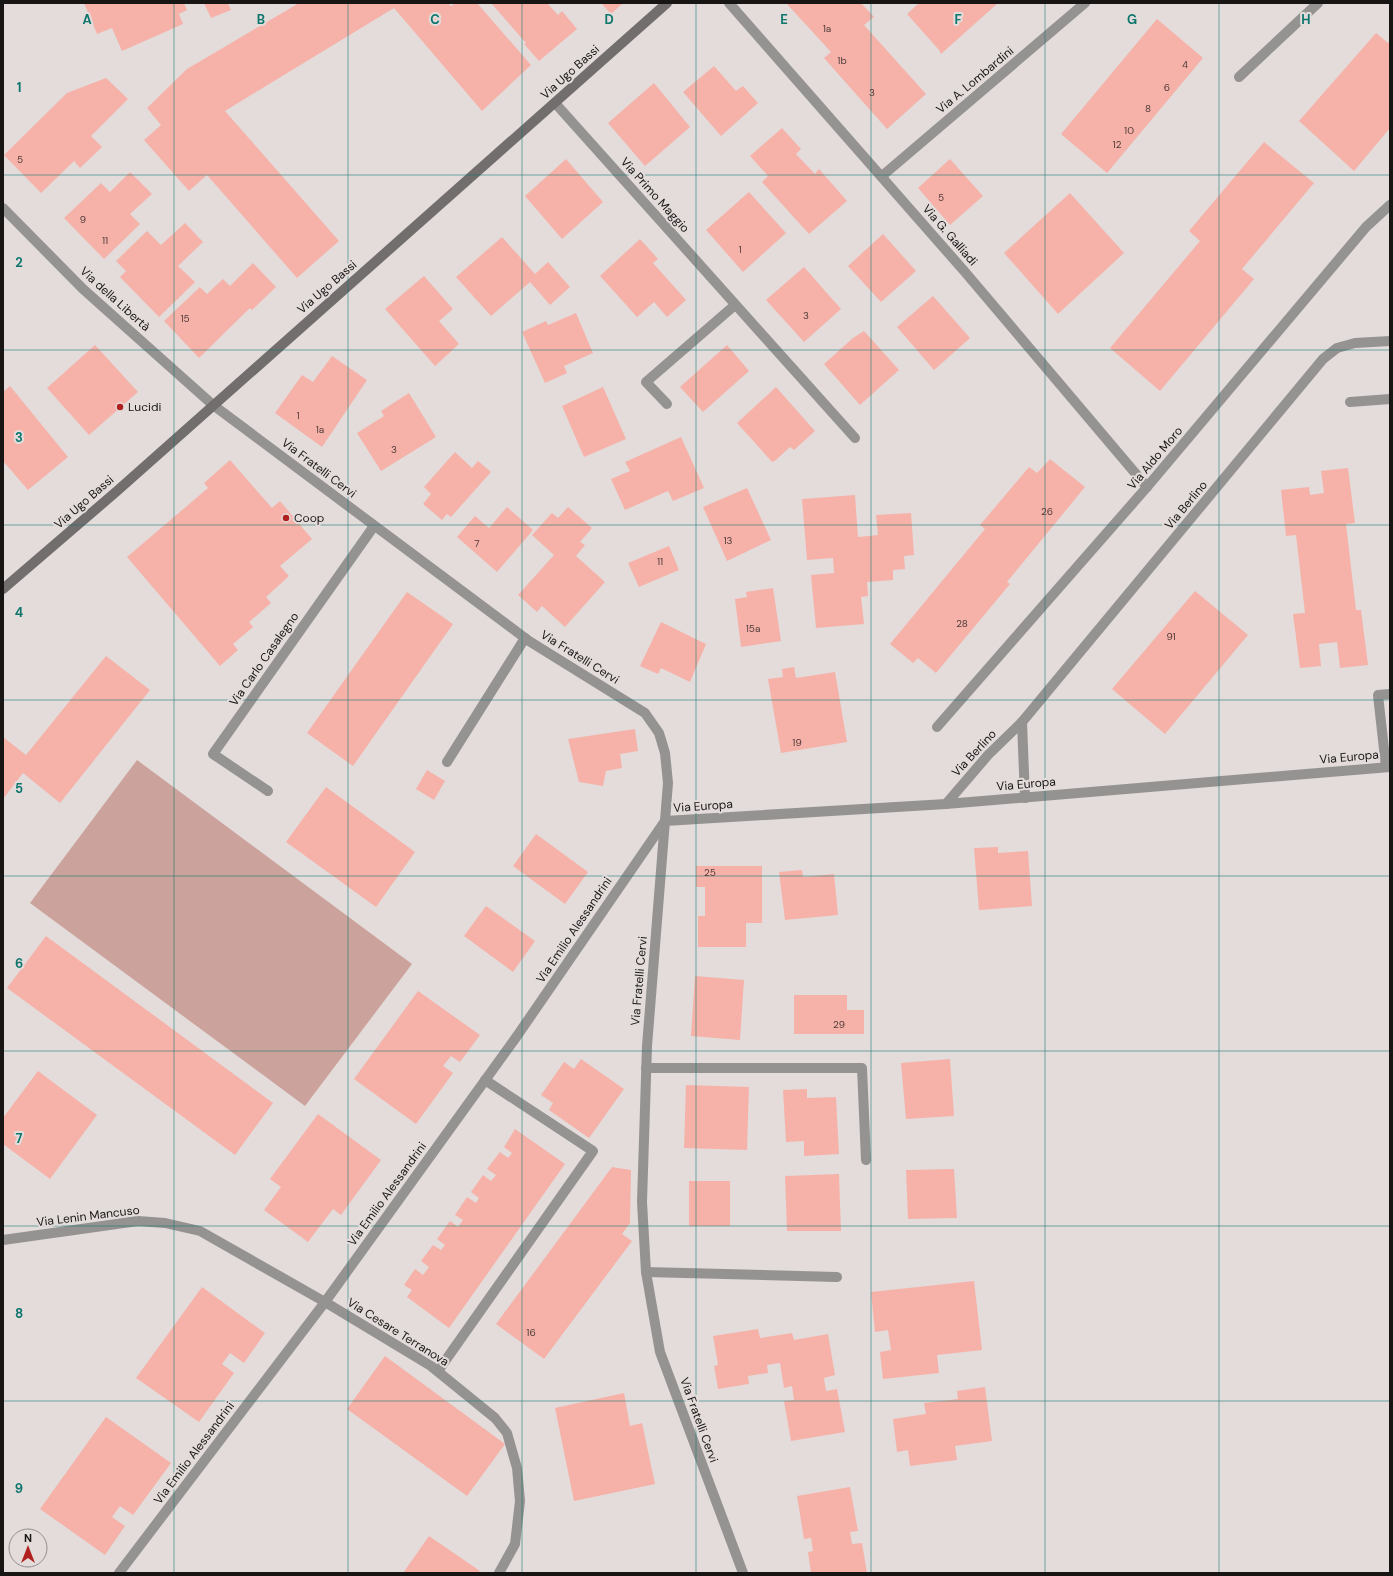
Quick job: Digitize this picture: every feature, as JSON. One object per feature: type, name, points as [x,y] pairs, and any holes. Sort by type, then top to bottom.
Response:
[{"type":"street","name":"Via Ugo Bassi","points":[[3,589],[117,491],[667,3]]},
{"type":"street","name":"Via G. Galliadi","points":[[729,3],[882,176],[1147,487]]},
{"type":"street","name":"Via A. Lombardini","points":[[882,176],[1085,3]]},
{"type":"street","points":[[1239,77],[1318,3]]},
{"type":"street","name":"Via Primo Maggio","points":[[555,103],[854,438]]},
{"type":"street","name":"Via Aldo Moro","points":[[938,727],[1147,487],[1366,227],[1390,205]]},
{"type":"street","name":"Via della Libertà","points":[[3,208],[84,289],[213,405]]},
{"type":"street","points":[[667,404],[646,382],[735,305]]},
{"type":"street","name":"Via Berlino","points":[[946,804],[988,755],[1022,722],[1323,360],[1337,348],[1355,343],[1390,341]]},
{"type":"street","points":[[1350,402],[1390,399]]},
{"type":"street","name":"Via Fratelli Cervi","points":[[213,405],[525,638],[645,713],[659,733],[665,753],[668,783],[646,1068],[642,1202],[646,1272],[660,1352],[743,1573]]},
{"type":"street","name":"Via Carlo Casalegno","points":[[268,791],[213,754],[374,526]]},
{"type":"street","points":[[446,762],[525,638]]},
{"type":"street","points":[[1388,767],[1378,695],[1390,694]]},
{"type":"street","points":[[1022,722],[1025,798]]},
{"type":"street","name":"Via Europa","points":[[665,821],[946,804],[1388,767]]},
{"type":"street","name":"Via Emilio Alessandrini","points":[[119,1573],[325,1302],[517,1036],[665,821]]},
{"type":"street","points":[[646,1068],[862,1068],[866,1160]]},
{"type":"street","points":[[438,1371],[593,1151],[485,1080]]},
{"type":"street","name":"Via Lenin Mancuso","points":[[3,1240],[138,1221],[164,1223],[200,1231],[325,1302]]},
{"type":"street","points":[[646,1272],[837,1277]]},
{"type":"street","name":"Via Cesare Terranova","points":[[325,1302],[438,1371],[495,1418],[507,1433],[517,1468],[520,1501],[515,1544],[499,1573]]},
{"type":"shaded area","points":[[137,760],[412,964],[305,1106],[30,903]]},
{"type":"building","points":[[84,3],[184,3],[187,10],[179,14],[183,24],[122,51],[112,28],[97,34]]},
{"type":"building","points":[[204,3],[228,3],[231,10],[211,18]]},
{"type":"building","points":[[299,3],[448,3],[451,6],[456,3],[477,3],[531,65],[482,111],[394,8],[225,111],[339,241],[297,278],[207,175],[189,191],[144,140],[161,125],[147,108],[187,69]]},
{"type":"building","points":[[491,3],[547,3],[558,15],[562,11],[577,29],[539,61],[524,44],[526,43]]},
{"type":"building","points":[[601,3],[623,3],[611,14]]},
{"type":"building","points":[[786,3],[861,3],[874,17],[864,25],[926,94],[887,129],[824,58],[831,52]]},
{"type":"building","points":[[919,3],[998,3],[941,54],[907,14]]},
{"type":"building","points":[[1157,19],[1203,58],[1107,173],[1061,134]]},
{"type":"building","points":[[1376,33],[1388,43],[1390,40],[1390,128],[1354,171],[1299,121]]},
{"type":"building","points":[[714,66],[736,91],[743,86],[758,103],[721,136],[683,92]]},
{"type":"building","points":[[106,78],[128,99],[91,136],[102,147],[80,168],[74,161],[41,193],[4,155],[67,93]]},
{"type":"building","points":[[654,83],[690,127],[645,166],[608,123]]},
{"type":"building","points":[[782,128],[801,149],[796,154],[815,174],[819,169],[847,201],[809,234],[762,182],[768,176],[750,156]]},
{"type":"building","points":[[1264,142],[1314,183],[1242,269],[1254,279],[1160,391],[1110,348],[1200,241],[1189,231]]},
{"type":"building","points":[[566,159],[603,202],[562,239],[525,196]]},
{"type":"building","points":[[950,159],[983,196],[950,225],[918,188]]},
{"type":"building","points":[[130,172],[152,194],[130,214],[140,224],[104,259],[64,218],[101,183],[110,192]]},
{"type":"building","points":[[749,192],[786,233],[743,272],[706,230]]},
{"type":"building","points":[[1070,193],[1124,253],[1058,314],[1004,253]]},
{"type":"building","points":[[185,223],[203,242],[178,266],[195,282],[159,317],[120,277],[126,271],[116,261],[147,231],[161,245]]},
{"type":"building","points":[[883,234],[916,271],[881,302],[848,266]]},
{"type":"building","points":[[502,237],[535,274],[548,262],[570,287],[550,305],[530,282],[491,316],[456,277]]},
{"type":"building","points":[[640,239],[658,259],[653,263],[686,300],[667,317],[654,302],[637,317],[600,276]]},
{"type":"building","points":[[253,263],[276,287],[252,310],[250,308],[199,358],[164,321],[200,287],[207,294],[223,279],[230,286]]},
{"type":"building","points":[[804,267],[841,309],[804,342],[766,300]]},
{"type":"building","points":[[424,276],[453,309],[439,321],[459,344],[435,366],[385,309]]},
{"type":"building","points":[[933,296],[970,338],[934,370],[897,327]]},
{"type":"building","points":[[576,313],[593,353],[564,366],[567,373],[545,383],[522,332],[546,321],[548,325]]},
{"type":"building","points":[[864,331],[899,370],[860,405],[824,364],[853,338]]},
{"type":"building","points":[[95,345],[138,392],[89,435],[47,388]]},
{"type":"building","points":[[727,345],[749,371],[703,412],[680,387]]},
{"type":"building","points":[[332,356],[367,380],[322,447],[275,413],[302,375],[313,382]]},
{"type":"building","points":[[10,386],[68,457],[28,490],[3,461],[3,392]]},
{"type":"building","points":[[603,387],[626,439],[584,457],[562,406]]},
{"type":"building","points":[[776,387],[815,431],[794,450],[790,447],[772,462],[737,423]]},
{"type":"building","points":[[409,393],[436,437],[381,471],[357,433],[384,416],[381,411]]},
{"type":"building","points":[[681,437],[704,488],[673,501],[668,491],[625,510],[611,479],[630,471],[625,462]]},
{"type":"building","points":[[455,452],[472,468],[478,461],[491,472],[451,517],[447,514],[442,520],[423,504],[431,494],[424,487]]},
{"type":"building","points":[[1050,459],[1085,487],[1007,582],[1010,584],[936,673],[918,658],[913,663],[890,644],[985,529],[980,525],[1029,467],[1037,473]]},
{"type":"building","points":[[230,460],[272,508],[280,501],[312,539],[280,566],[289,576],[266,597],[271,603],[249,622],[253,627],[233,644],[238,650],[220,666],[127,557],[208,488],[204,483]]},
{"type":"building","points":[[1348,468],[1355,523],[1346,524],[1356,610],[1361,610],[1368,665],[1340,668],[1337,642],[1319,644],[1321,666],[1300,668],[1293,614],[1305,613],[1296,535],[1286,536],[1281,490],[1309,487],[1310,495],[1324,493],[1321,471]]},
{"type":"building","points":[[747,488],[771,540],[727,561],[703,507]]},
{"type":"building","points":[[855,495],[858,537],[878,535],[876,515],[911,513],[914,555],[904,556],[905,569],[893,570],[893,580],[867,582],[868,596],[861,597],[864,624],[816,628],[811,575],[834,573],[833,558],[807,560],[802,499]]},
{"type":"building","points":[[507,507],[533,530],[497,572],[457,537],[475,516],[489,528]]},
{"type":"building","points":[[568,507],[592,528],[580,542],[585,545],[576,556],[605,582],[565,627],[542,606],[537,612],[518,595],[554,555],[532,535],[552,513],[558,518]]},
{"type":"building","points":[[669,546],[679,570],[639,587],[628,563]]},
{"type":"building","points":[[773,588],[781,641],[741,647],[735,599],[747,597],[746,592]]},
{"type":"building","points":[[1195,591],[1248,635],[1165,734],[1112,689]]},
{"type":"building","points":[[407,592],[453,624],[353,766],[307,733]]},
{"type":"building","points":[[661,622],[706,644],[690,682],[661,668],[658,674],[640,666]]},
{"type":"building","points":[[106,656],[150,690],[60,803],[23,773],[3,799],[3,737],[26,755]]},
{"type":"building","points":[[794,667],[796,678],[835,672],[847,742],[781,753],[768,679],[783,677],[782,669]]},
{"type":"building","points":[[635,729],[638,751],[620,754],[622,768],[606,771],[603,786],[579,782],[568,739]]},
{"type":"building","points":[[427,770],[445,781],[434,800],[416,789]]},
{"type":"building","points":[[326,787],[415,852],[376,907],[286,842]]},
{"type":"building","points":[[536,834],[588,872],[565,904],[513,866]]},
{"type":"building","points":[[998,847],[998,853],[1028,851],[1032,906],[979,910],[974,848]]},
{"type":"building","points":[[696,866],[762,866],[762,923],[746,923],[746,947],[698,947],[698,916],[705,916],[705,887],[696,887]]},
{"type":"building","points":[[802,870],[803,877],[834,874],[838,915],[785,920],[779,872]]},
{"type":"building","points":[[486,906],[535,941],[513,972],[464,936]]},
{"type":"building","points":[[46,936],[273,1103],[235,1155],[7,988]]},
{"type":"building","points":[[695,976],[744,980],[740,1040],[691,1036]]},
{"type":"building","points":[[418,991],[480,1035],[460,1062],[451,1056],[443,1066],[453,1073],[416,1124],[354,1079]]},
{"type":"building","points":[[794,995],[847,995],[847,1010],[864,1010],[864,1034],[794,1034]]},
{"type":"building","points":[[581,1059],[624,1089],[589,1138],[549,1110],[553,1103],[541,1095],[564,1062],[574,1069]]},
{"type":"building","points":[[950,1059],[954,1116],[906,1119],[901,1063]]},
{"type":"building","points":[[38,1071],[97,1115],[50,1179],[3,1144],[3,1118]]},
{"type":"building","points":[[686,1085],[749,1087],[747,1150],[684,1148]]},
{"type":"building","points":[[807,1089],[807,1098],[836,1097],[839,1154],[804,1156],[804,1141],[786,1142],[783,1090]]},
{"type":"building","points":[[318,1114],[381,1160],[341,1215],[333,1209],[308,1242],[264,1210],[281,1187],[270,1179]]},
{"type":"building","points":[[515,1129],[565,1164],[449,1328],[407,1297],[412,1290],[404,1285],[415,1269],[423,1275],[429,1267],[421,1261],[433,1245],[441,1250],[445,1245],[437,1239],[450,1221],[458,1227],[463,1220],[455,1215],[467,1197],[476,1203],[479,1198],[471,1192],[483,1175],[491,1181],[496,1175],[487,1169],[500,1152],[508,1158],[512,1153],[504,1147]]},
{"type":"building","points":[[612,1167],[631,1170],[630,1223],[622,1234],[632,1241],[544,1359],[496,1324]]},
{"type":"building","points":[[954,1169],[957,1218],[908,1219],[906,1170]]},
{"type":"building","points":[[839,1174],[841,1231],[787,1231],[785,1176]]},
{"type":"building","points":[[689,1181],[730,1181],[730,1226],[689,1226]]},
{"type":"building","points":[[974,1281],[982,1350],[937,1355],[939,1373],[883,1379],[880,1352],[891,1350],[888,1330],[875,1332],[871,1292]]},
{"type":"building","points":[[202,1287],[265,1333],[244,1363],[230,1353],[222,1364],[234,1373],[199,1422],[136,1378]]},
{"type":"building","points":[[758,1329],[760,1338],[792,1333],[794,1340],[828,1334],[835,1375],[824,1378],[826,1391],[837,1389],[845,1432],[791,1441],[784,1401],[794,1400],[792,1386],[784,1388],[780,1363],[767,1365],[768,1373],[748,1376],[749,1384],[718,1389],[714,1366],[718,1365],[713,1336]]},
{"type":"building","points":[[385,1356],[505,1444],[467,1496],[347,1409]]},
{"type":"building","points":[[985,1387],[992,1441],[955,1446],[957,1460],[910,1466],[908,1450],[897,1452],[893,1419],[926,1414],[924,1403],[958,1399],[957,1391]]},
{"type":"building","points":[[624,1393],[630,1426],[642,1423],[655,1484],[574,1501],[555,1408]]},
{"type":"building","points":[[106,1417],[171,1463],[133,1515],[120,1506],[112,1517],[125,1526],[105,1555],[40,1509]]},
{"type":"building","points":[[850,1487],[858,1531],[850,1532],[852,1544],[862,1543],[867,1573],[811,1573],[808,1552],[813,1551],[811,1538],[804,1539],[797,1496]]},
{"type":"building","points":[[429,1536],[480,1571],[478,1573],[403,1573]]},
{"type":"place","name":"Lucidi","points":[[120,407]]},
{"type":"place","name":"Coop","points":[[286,518]]}]
